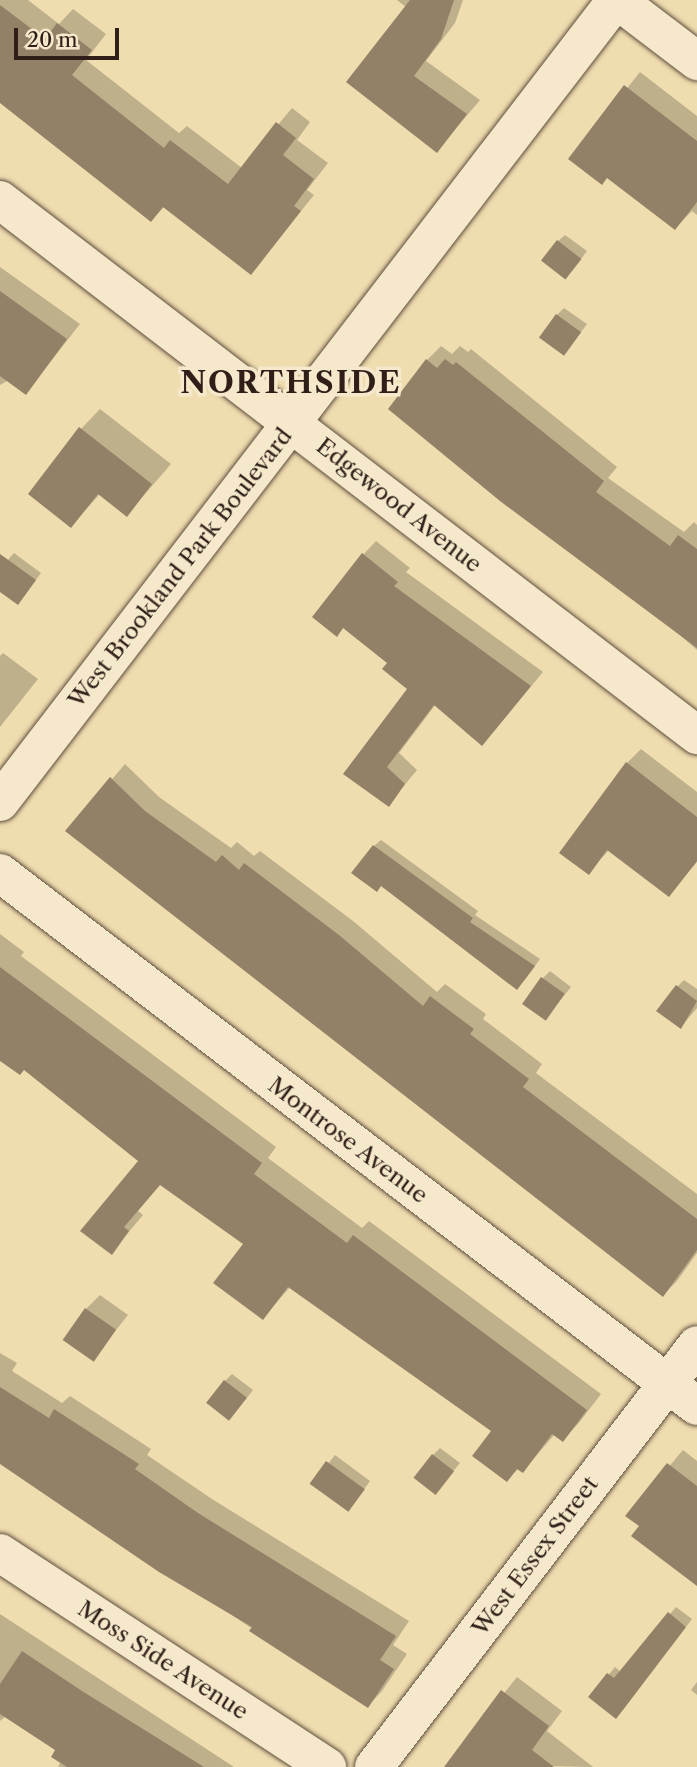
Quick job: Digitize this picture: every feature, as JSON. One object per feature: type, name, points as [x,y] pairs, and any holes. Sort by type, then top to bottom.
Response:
[{"type":"street","points":[[616,0],[697,61]]},
{"type":"street","name":"West Brookland Park Boulevard","points":[[0,802],[616,0]]},
{"type":"street","name":"Edgewood Avenue","points":[[0,200],[697,735]]},
{"type":"street","name":"Montrose Avenue","points":[[0,873],[682,1395]]},
{"type":"street","name":"West Essex Street","points":[[374,1767],[682,1395],[697,1345]]},
{"type":"street","name":"Moss Side Avenue","points":[[0,1553],[327,1767]]},
{"type":"building","points":[[410,0],[454,0],[441,39],[414,76],[467,114],[437,153],[346,82]]},
{"type":"building","points":[[0,5],[45,39],[57,23],[92,50],[72,75],[164,148],[170,140],[228,184],[276,122],[296,138],[283,155],[314,179],[294,206],[301,211],[251,275],[163,207],[151,222],[0,103]]},
{"type":"building","points":[[624,85],[697,141],[697,202],[675,230],[607,178],[602,185],[568,159]]},
{"type":"building","points":[[557,240],[581,259],[565,280],[541,260]]},
{"type":"building","points":[[0,291],[67,339],[26,395],[0,376]]},
{"type":"building","points":[[556,314],[581,332],[564,356],[539,337]]},
{"type":"building","points":[[426,359],[437,368],[445,359],[453,365],[456,362],[604,481],[596,492],[670,546],[678,535],[697,549],[697,648],[500,501],[388,409]]},
{"type":"building","points":[[79,427],[152,484],[127,517],[98,494],[71,528],[28,494]]},
{"type":"building","points":[[362,553],[398,582],[394,586],[531,686],[482,746],[434,705],[387,767],[405,784],[389,807],[343,774],[407,689],[382,669],[387,663],[343,628],[337,637],[312,617]]},
{"type":"building","points":[[0,554],[36,580],[18,605],[0,592]]},
{"type":"building","points":[[626,762],[697,817],[697,861],[669,897],[607,850],[589,875],[559,853]]},
{"type":"building","points":[[110,777],[145,811],[216,862],[222,855],[239,870],[244,863],[339,935],[423,1006],[430,996],[474,1029],[470,1034],[529,1079],[523,1087],[697,1219],[697,1250],[663,1297],[65,831]]},
{"type":"building","points":[[373,845],[473,918],[470,922],[535,966],[517,990],[381,886],[377,892],[351,873]]},
{"type":"building","points":[[0,967],[262,1163],[254,1174],[347,1243],[353,1235],[587,1410],[563,1442],[552,1434],[523,1473],[517,1469],[507,1482],[472,1456],[491,1431],[288,1287],[263,1320],[213,1283],[243,1244],[160,1185],[124,1227],[129,1231],[112,1255],[80,1231],[138,1161],[24,1070],[20,1075],[0,1061]]},
{"type":"building","points":[[541,977],[565,994],[546,1021],[522,1004]]},
{"type":"building","points":[[676,985],[697,1001],[681,1029],[656,1011]]},
{"type":"building","points":[[85,1308],[116,1330],[94,1362],[63,1340]]},
{"type":"building","points":[[224,1380],[247,1398],[229,1421],[206,1403]]},
{"type":"building","points":[[0,1387],[49,1418],[54,1409],[139,1464],[135,1469],[198,1513],[396,1636],[380,1660],[394,1669],[368,1708],[249,1631],[252,1627],[159,1572],[0,1464]]},
{"type":"building","points":[[432,1454],[454,1471],[436,1495],[414,1478]]},
{"type":"building","points":[[326,1461],[365,1489],[348,1512],[310,1484]]},
{"type":"building","points":[[667,1463],[697,1486],[697,1586],[631,1536],[639,1526],[625,1516]]},
{"type":"building","points":[[668,1612],[686,1627],[616,1719],[588,1697],[607,1673],[614,1678]]},
{"type":"building","points":[[22,1651],[204,1767],[67,1767],[51,1757],[55,1750],[0,1714],[0,1684]]},
{"type":"building","points":[[501,1690],[549,1726],[532,1750],[554,1767],[444,1767]]},
{"type":"district","name":"NORTHSIDE","points":[[291,383]]}]
